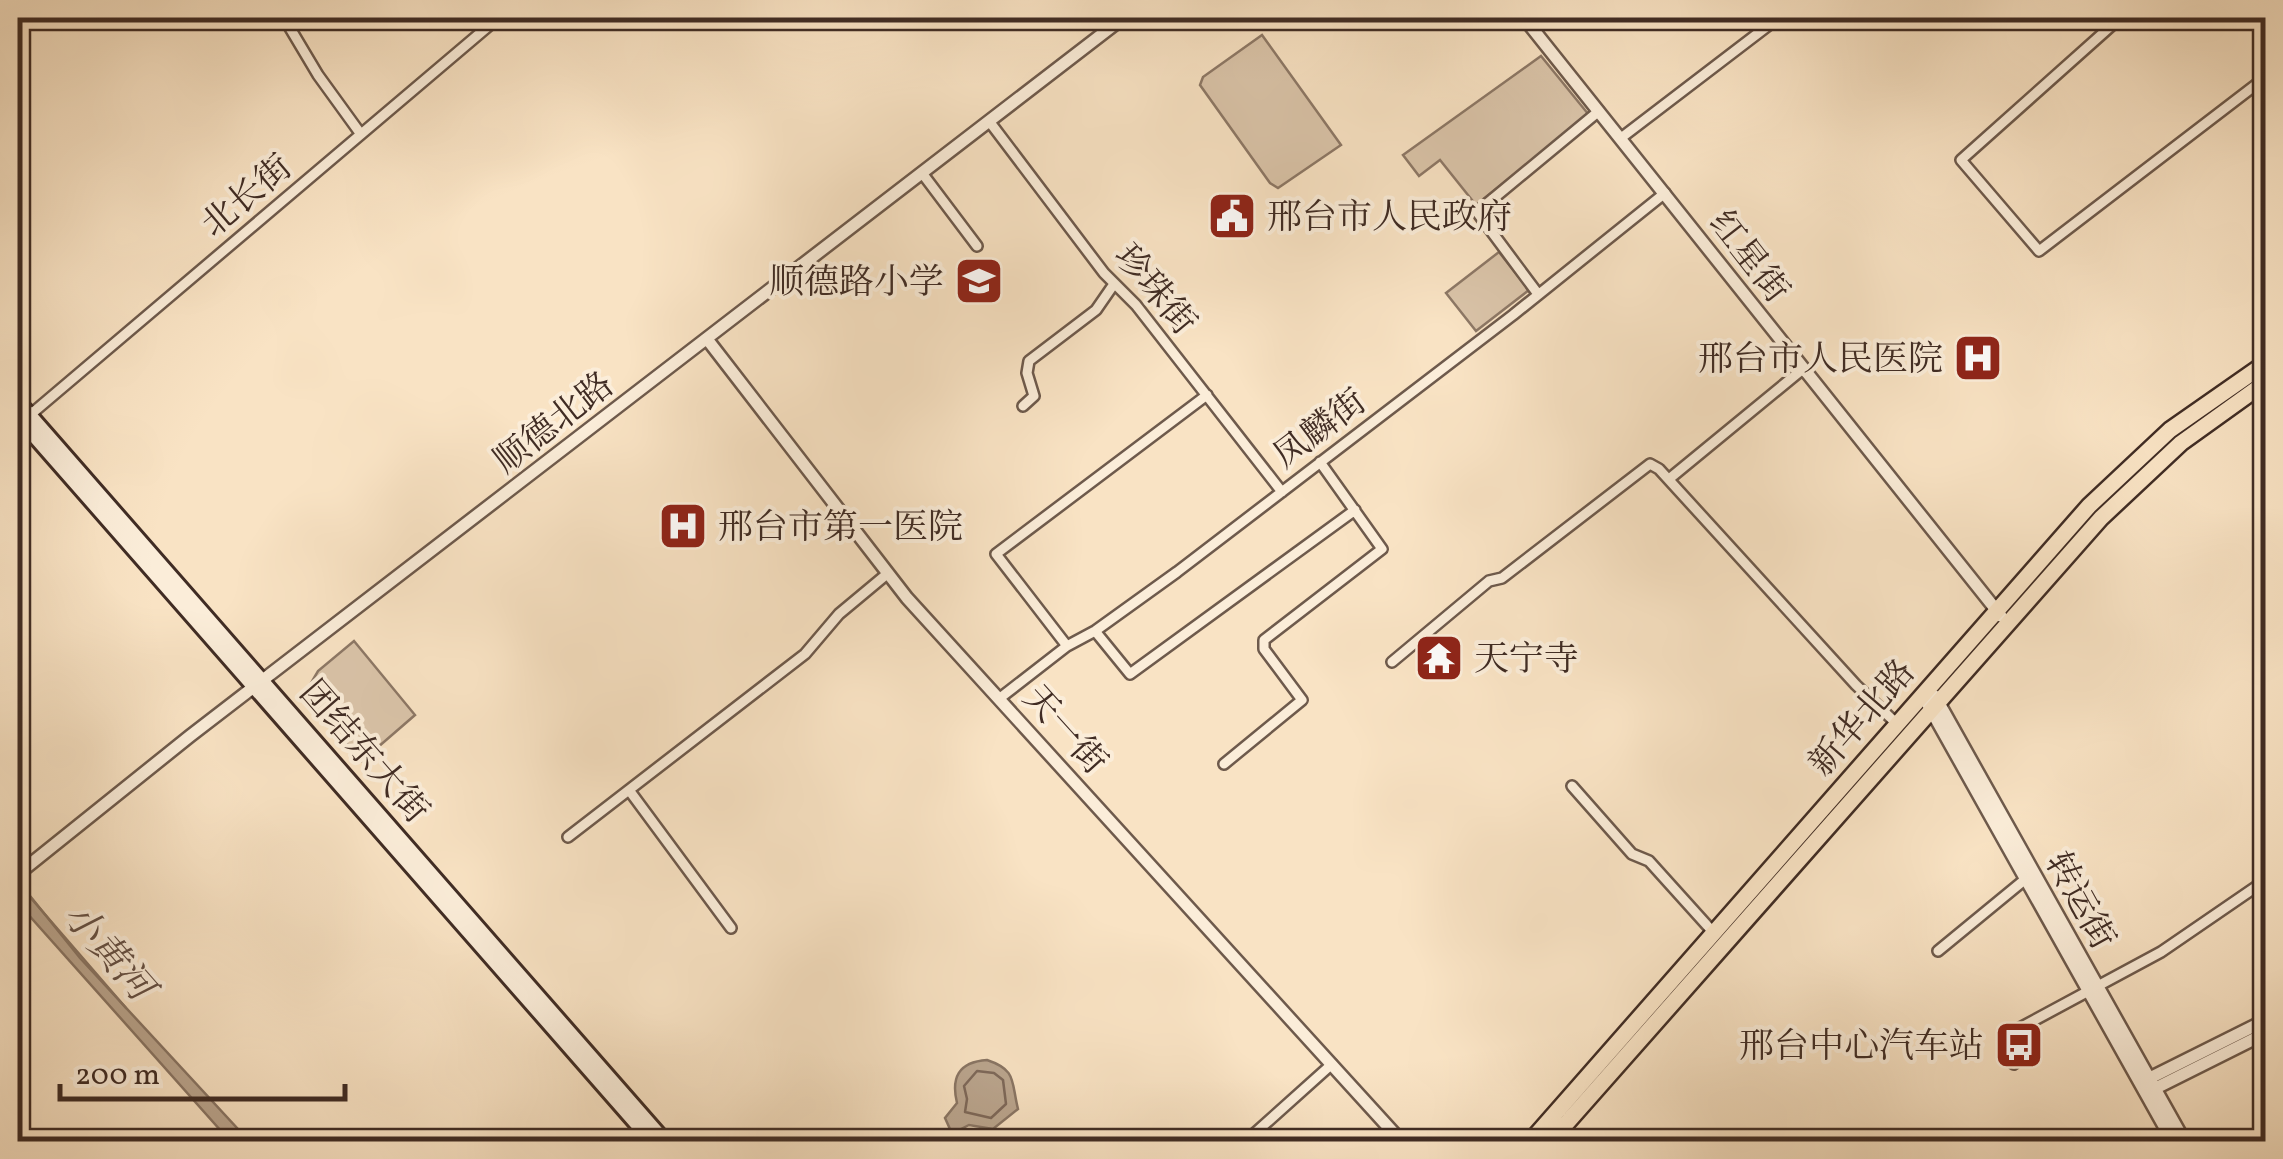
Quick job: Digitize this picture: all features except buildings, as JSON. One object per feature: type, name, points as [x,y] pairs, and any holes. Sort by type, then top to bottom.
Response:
[{"type":"main road","name":"新华北路","points":[[1550,1142],[1934,705],[2089,506],[2156,442],[2266,363]]},
{"type":"main road","name":"新华北路","points":[[1530,1142],[1926,690],[2151,469],[2206,422],[2266,382]]},
{"type":"main road","name":"团结东大街","points":[[18,401],[24,416],[652,1142]]},
{"type":"main road","name":"团结东大街","points":[[258,684],[666,1142]]},
{"type":"street","points":[[284,18],[318,75],[360,133]]},
{"type":"street","name":"北长街","points":[[24,416],[498,18]]},
{"type":"street","name":"顺德北路","points":[[19,870],[1123,18]]},
{"type":"street","name":"红星街","points":[[1524,18],[2002,617]]},
{"type":"street","points":[[1621,138],[1778,18]]},
{"type":"street","points":[[2120,18],[1960,160],[2039,251],[2266,77]]},
{"type":"street","points":[[1538,294],[1477,212],[1600,111]]},
{"type":"street","name":"珍珠街","points":[[989,121],[1282,492]]},
{"type":"street","points":[[922,173],[977,246]]},
{"type":"street","name":"凤麟街","points":[[1000,698],[1282,492],[1665,194]]},
{"type":"street","points":[[1023,406],[1034,396],[1027,373],[1028,361],[1096,310],[1114,284]]},
{"type":"street","name":"天一街","points":[[707,339],[888,574],[1402,1142]]},
{"type":"street","points":[[1669,479],[1804,368]]},
{"type":"street","points":[[1067,646],[996,554],[1207,395]]},
{"type":"street","points":[[1224,764],[1302,700],[1264,649],[1264,640],[1381,552],[1381,545],[1320,462]]},
{"type":"street","points":[[1392,662],[1489,581],[1502,578],[1647,465],[1655,466],[1669,479],[1896,724]]},
{"type":"street","points":[[1096,630],[1130,674],[1355,510]]},
{"type":"street","points":[[568,837],[805,654],[845,608],[888,574]]},
{"type":"street","name":"转运街","points":[[1926,690],[2148,1086],[2186,1142]]},
{"type":"street","points":[[1572,786],[1632,854],[1649,861],[1713,932]]},
{"type":"street","points":[[628,790],[731,928]]},
{"type":"street","points":[[1938,952],[2030,876]]},
{"type":"street","points":[[2014,1064],[2005,1036],[2161,952],[2266,880]]},
{"type":"street","points":[[2148,1086],[2266,1020]]},
{"type":"street","points":[[2148,1086],[2266,1033]]},
{"type":"street","points":[[1245,1142],[1332,1064]]},
{"type":"street","name":"转运街","points":[[2148,1086],[2173,1142]]},
{"type":"shaded area","points":[[1262,35],[1341,145],[1278,188],[1270,183],[1200,85],[1203,77]]},
{"type":"shaded area","points":[[1541,56],[1589,115],[1476,205],[1440,160],[1419,176],[1403,155]]},
{"type":"shaded area","points":[[1499,252],[1529,290],[1476,331],[1446,293]]},
{"type":"shaded area","points":[[354,641],[415,715],[362,761],[316,708],[308,688],[318,671]]},
{"type":"water","points":[[18,881],[80,958],[249,1141],[230,1141],[18,903]]},
{"type":"water","points":[[987,1060],[1008,1073],[1018,1109],[993,1129],[969,1125],[950,1129],[945,1118],[957,1103],[955,1086],[959,1073],[969,1064]]},
{"type":"waterway","name":"小黄河","points":[[30,897],[126,1008]]},
{"type":"place","name":"邢台市人民政府","points":[[1232,216]]},
{"type":"place","name":"顺德路小学","points":[[979,281]]},
{"type":"place","name":"邢台市人民医院","points":[[1978,358]]},
{"type":"place","name":"邢台市第一医院","points":[[683,526]]},
{"type":"place","name":"天宁寺","points":[[1439,658]]},
{"type":"place","name":"邢台中心汽车站","points":[[2019,1045]]}]
